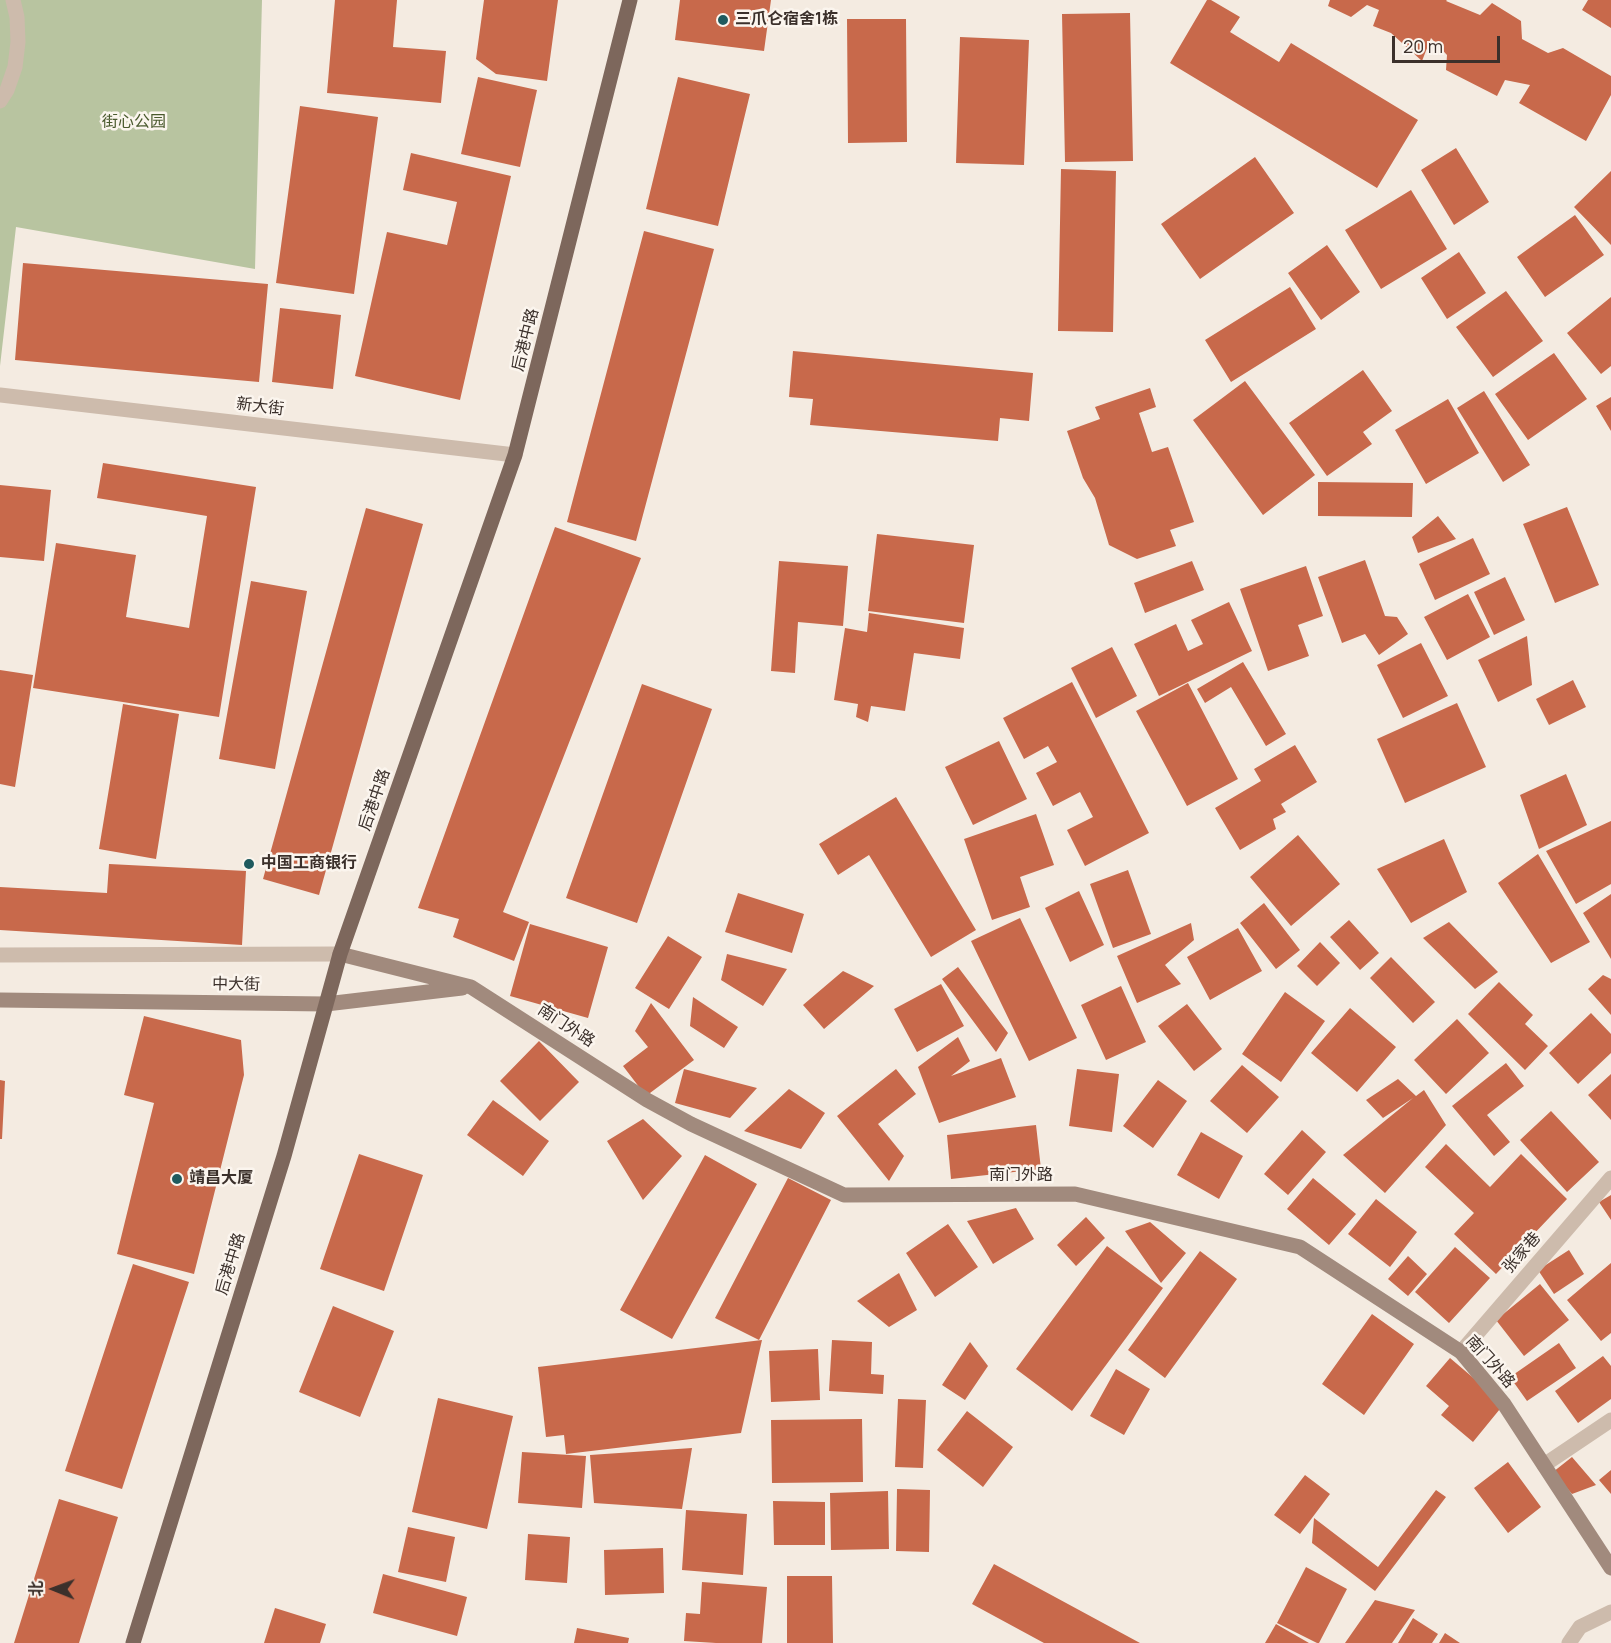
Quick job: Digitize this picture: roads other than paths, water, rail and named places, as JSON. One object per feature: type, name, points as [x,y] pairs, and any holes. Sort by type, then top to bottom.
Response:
[{"type":"main road","name":"后港中路","points":[[133,1643],[284,1156],[340,954],[515,455],[630,0]]},
{"type":"main road","name":"南门外路","points":[[340,954],[471,987],[647,1100],[691,1124],[844,1195],[1075,1194],[1300,1246],[1461,1352],[1504,1404],[1611,1568]]},
{"type":"main road","name":"中大街","points":[[0,1000],[326,1004],[471,987]]},
{"type":"street","points":[[0,101],[7,90],[15,67],[18,42],[17,16],[13,0]]},
{"type":"street","name":"新大街","points":[[0,395],[515,455]]},
{"type":"street","name":"中大街","points":[[0,955],[340,954]]},
{"type":"street","name":"张家巷","points":[[1461,1352],[1611,1178]]},
{"type":"street","points":[[1544,1465],[1611,1420]]},
{"type":"street","points":[[1569,1643],[1580,1627],[1611,1612]]},
{"type":"place","name":"三爪仑宿舍1栋","points":[[723,20]]},
{"type":"place","name":"中国工商银行","points":[[249,864]]},
{"type":"place","name":"靖昌大厦","points":[[177,1179]]},
{"type":"park label","name":"街心公园","points":[[134,123]]}]
